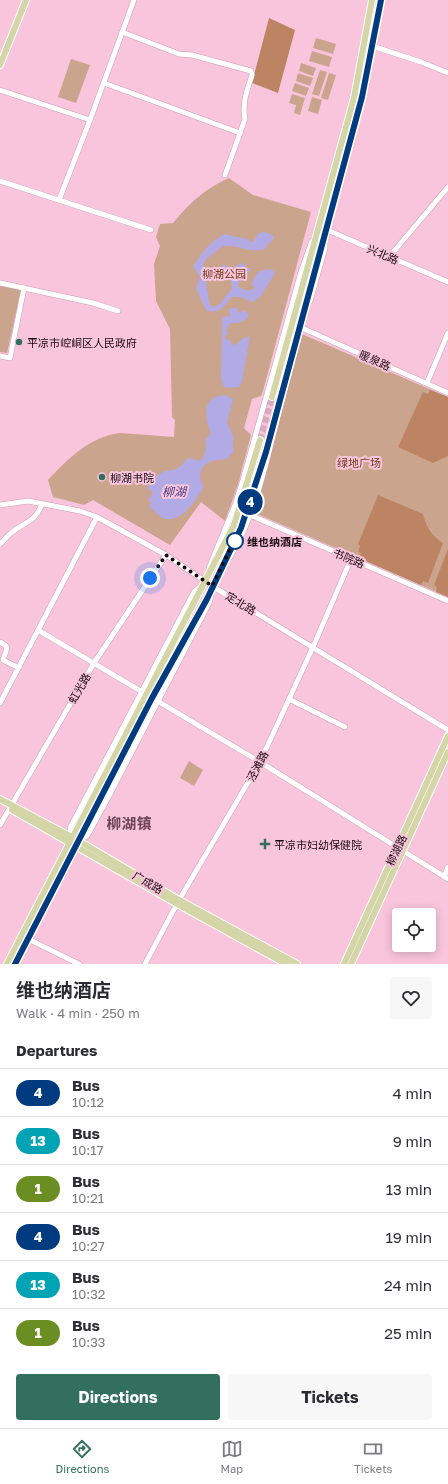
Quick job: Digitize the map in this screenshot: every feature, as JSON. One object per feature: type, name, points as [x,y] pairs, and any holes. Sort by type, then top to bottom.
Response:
[{"type":"main road","points":[[0,56],[23,0]]},
{"type":"main road","points":[[0,64],[26,0]]},
{"type":"main road","points":[[272,398],[354,98],[372,0]]},
{"type":"main road","points":[[280,400],[362,97],[381,0]]},
{"type":"main road","points":[[7,964],[234,525],[260,440]]},
{"type":"main road","points":[[15,964],[102,796],[147,695],[212,586],[241,528],[268,442]]},
{"type":"main road","name":"柳湖路","points":[[351,964],[448,736]]},
{"type":"main road","name":"柳湖路","points":[[344,964],[448,752]]},
{"type":"main road","name":"广成路","points":[[0,799],[10,807],[286,964]]},
{"type":"main road","name":"广成路","points":[[0,804],[10,807]]},
{"type":"main road","name":"广成路","points":[[178,902],[298,964]]},
{"type":"street","points":[[59,200],[134,0]]},
{"type":"street","points":[[122,32],[180,54],[192,55],[251,71],[252,75],[244,100],[243,110],[245,119],[225,175]]},
{"type":"street","points":[[372,46],[421,62],[448,73]]},
{"type":"street","points":[[104,83],[240,133]]},
{"type":"street","points":[[0,90],[90,120]]},
{"type":"street","points":[[0,181],[151,230]]},
{"type":"street","points":[[390,257],[448,187]]},
{"type":"street","points":[[205,582],[212,559],[235,505],[301,272],[318,226]]},
{"type":"street","name":"兴北路","points":[[318,226],[448,282]]},
{"type":"street","points":[[77,844],[87,836],[110,794],[209,603],[212,586],[238,544],[250,515],[260,485],[325,248],[325,230]]},
{"type":"street","points":[[0,282],[93,303],[118,311]]},
{"type":"street","points":[[0,356],[10,358],[24,288]]},
{"type":"street","name":"暖泉路","points":[[302,328],[448,392]]},
{"type":"street","points":[[427,383],[448,333]]},
{"type":"street","name":"定北路","points":[[0,505],[28,501],[80,511],[97,517],[166,555],[205,582],[448,730]]},
{"type":"street","points":[[0,544],[10,533],[35,517],[39,513],[42,504]]},
{"type":"street","name":"书院路","points":[[250,515],[448,601]]},
{"type":"street","points":[[0,704],[97,517]]},
{"type":"street","name":"虹光路","points":[[0,825],[94,663],[166,555]]},
{"type":"street","name":"泾滩路","points":[[145,964],[178,902],[260,762],[313,647],[351,559]]},
{"type":"street","points":[[38,630],[260,762],[446,878],[448,867]]},
{"type":"street","points":[[0,642],[7,648],[3,660],[19,668]]},
{"type":"street","points":[[289,699],[345,727]]},
{"type":"street","points":[[102,796],[110,794]]},
{"type":"street","points":[[28,939],[78,964]]},
{"type":"green space","points":[[316,38],[336,44],[333,54],[313,48]]},
{"type":"green space","points":[[312,51],[332,57],[329,67],[309,61]]},
{"type":"green space","points":[[71,59],[90,65],[76,103],[58,97]]},
{"type":"green space","points":[[301,63],[316,68],[313,76],[299,71]]},
{"type":"green space","points":[[320,70],[327,72],[319,96],[312,94]]},
{"type":"green space","points":[[298,73],[313,78],[310,86],[296,81]]},
{"type":"green space","points":[[329,73],[336,75],[328,100],[321,98]]},
{"type":"green space","points":[[295,83],[309,88],[306,96],[292,91]]},
{"type":"green space","points":[[292,94],[305,98],[300,115],[294,113],[296,105],[289,103]]},
{"type":"green space","points":[[312,97],[322,100],[318,114],[308,111]]},
{"type":"green space","name":"柳湖公园","points":[[229,178],[253,195],[311,212],[263,391],[261,396],[252,399],[244,428],[251,435],[238,484],[225,521],[201,502],[170,545],[93,500],[84,505],[53,497],[48,480],[63,464],[80,450],[98,439],[109,435],[120,433],[174,437],[175,420],[172,417],[170,329],[156,301],[154,264],[160,246],[156,237],[160,224],[173,223],[198,197],[212,187]]},
{"type":"green space","points":[[0,286],[21,290],[7,353],[0,352]]},
{"type":"green space","name":"绿地广场","points":[[302,334],[448,397],[448,597],[255,513]]},
{"type":"green space","points":[[189,761],[203,770],[194,786],[180,778]]},
{"type":"shaded area","points":[[269,18],[295,30],[278,93],[252,83]]},
{"type":"shaded area","points":[[430,390],[448,397],[448,456],[433,463],[398,447],[423,392],[428,394]]},
{"type":"shaded area","points":[[378,495],[423,514],[430,531],[443,543],[428,583],[423,581],[421,585],[359,558],[361,553],[358,552],[360,546],[358,544]]},
{"type":"shaded area","points":[[448,549],[448,597],[436,592],[437,587],[434,585]]},
{"type":"water","points":[[264,232],[274,237],[263,250],[250,250],[233,246],[223,246],[205,260],[203,267],[210,305],[214,307],[219,305],[232,288],[231,281],[222,276],[219,271],[221,266],[226,265],[229,268],[227,273],[231,277],[234,276],[234,267],[242,263],[246,268],[250,268],[250,271],[238,283],[238,287],[248,291],[255,288],[251,284],[258,273],[263,270],[271,269],[275,273],[260,297],[252,302],[240,297],[231,297],[221,309],[207,311],[196,288],[200,277],[193,266],[203,252],[210,244],[224,234],[247,239],[252,243],[259,233]]},
{"type":"water","points":[[236,307],[239,313],[244,310],[248,314],[248,318],[238,323],[230,323],[226,330],[228,334],[225,336],[225,339],[230,340],[233,345],[250,335],[242,382],[239,387],[230,388],[224,387],[221,380],[222,318],[225,316],[230,317],[228,310]]},
{"type":"water","name":"柳湖","points":[[225,395],[233,399],[227,423],[233,435],[233,452],[227,459],[210,462],[203,467],[200,476],[203,489],[186,511],[174,519],[161,517],[149,506],[151,502],[148,500],[153,492],[147,488],[152,480],[163,472],[178,468],[188,459],[200,461],[202,459],[205,452],[205,440],[211,433],[206,415],[207,406],[214,398]]},
{"type":"tunnel","points":[[260,440],[272,397]]},
{"type":"tunnel","points":[[268,443],[280,400]]},
{"type":"bus line","name":"4","points":[[15,964],[152,698],[207,599],[241,528],[266,452],[273,421],[284,386],[362,97],[381,0]]},
{"type":"place","name":"平凉市崆峒区人民政府","points":[[19,342]]},
{"type":"place","name":"柳湖书院","points":[[102,477]]},
{"type":"place","name":"维也纳酒店","points":[[235,541]]},
{"type":"place","name":"平凉市妇幼保健院","points":[[265,844]]},
{"type":"district","name":"柳湖镇","points":[[129,823]]},
{"type":"route","points":[[150,578],[166,555],[212,586],[235,539],[235,541]]}]
